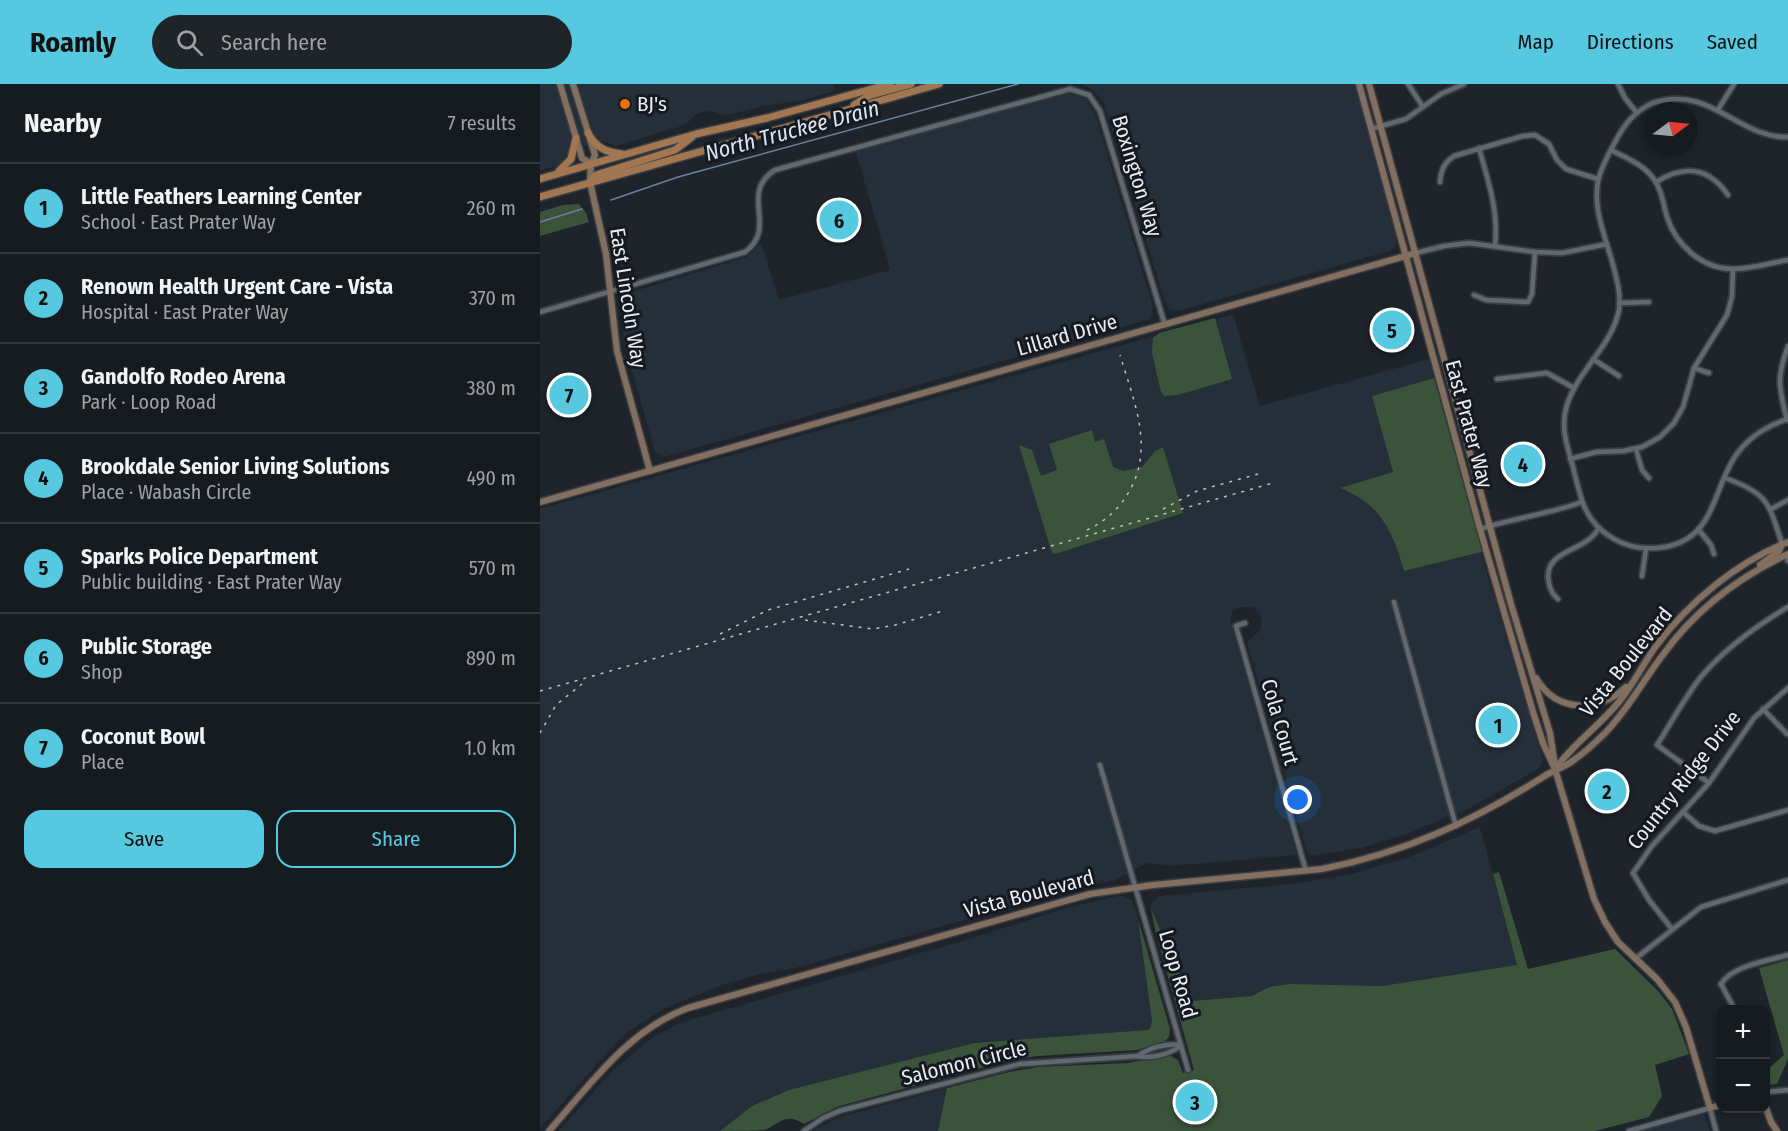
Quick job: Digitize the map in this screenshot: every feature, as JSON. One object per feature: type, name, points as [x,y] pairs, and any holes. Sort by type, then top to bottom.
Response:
[{"type":"main road","points":[[560,84],[582,158],[591,164]]},
{"type":"main road","name":"East Lincoln Way","points":[[573,84],[595,155],[591,164],[590,182],[605,251],[616,351],[650,471]]},
{"type":"main road","points":[[540,179],[696,134],[766,118],[890,84]]},
{"type":"main road","points":[[847,110],[870,95],[911,84]]},
{"type":"main road","points":[[540,197],[939,84]]},
{"type":"main road","name":"East Prater Way","points":[[1359,84],[1480,529],[1533,712],[1555,769],[1599,910],[1618,942],[1657,979],[1675,1002],[1710,1108]]},
{"type":"main road","name":"East Prater Way","points":[[1369,84],[1490,526],[1550,733],[1555,769]]},
{"type":"main road","points":[[588,134],[598,147],[625,154]]},
{"type":"main road","points":[[590,182],[596,175],[675,150],[696,134]]},
{"type":"main road","points":[[555,175],[571,159],[576,138]]},
{"type":"main road","name":"Lillard Drive","points":[[540,502],[1416,253]]},
{"type":"main road","points":[[1751,574],[1779,551],[1787,551]]},
{"type":"main road","name":"Vista Boulevard","points":[[549,1131],[629,1043],[653,1024],[679,1011],[1090,894],[1136,887],[1306,871],[1348,864],[1409,846],[1456,826],[1555,769],[1570,763],[1604,734],[1630,702],[1663,654],[1688,625],[1717,598],[1787,551]]},
{"type":"main road","name":"Vista Boulevard","points":[[1555,769],[1566,755],[1607,716],[1658,644],[1693,606],[1733,573],[1787,551]]},
{"type":"main road","points":[[1531,670],[1540,685],[1552,697],[1563,703],[1577,706],[1606,702],[1633,680]]},
{"type":"main road","points":[[1710,1108],[1716,1106]]},
{"type":"main road","points":[[1768,1113],[1777,1131]]},
{"type":"street","points":[[1408,84],[1423,107]]},
{"type":"street","points":[[1371,129],[1406,119],[1441,94],[1464,84]]},
{"type":"street","points":[[1618,84],[1625,98],[1637,113]]},
{"type":"street","points":[[1719,108],[1734,84]]},
{"type":"street","name":"Boxington Way","points":[[540,312],[745,252],[754,243],[760,231],[758,190],[765,178],[776,170],[1070,89],[1089,95],[1100,111],[1165,325]]},
{"type":"street","points":[[1788,137],[1773,136],[1754,129],[1719,108],[1701,100],[1682,97],[1662,100],[1637,113],[1623,128],[1611,150],[1598,178],[1598,206],[1618,284],[1620,303],[1615,324],[1575,388],[1566,407],[1564,423],[1570,459],[1582,502],[1599,528],[1619,542],[1646,549],[1674,544],[1698,529],[1713,508],[1734,459],[1749,441],[1767,427],[1788,419],[1779,383],[1781,365],[1788,346]]},
{"type":"street","points":[[1440,182],[1441,171],[1449,159],[1459,154],[1523,136],[1535,135],[1549,144],[1557,160],[1566,169],[1598,178]]},
{"type":"street","points":[[1479,148],[1496,209],[1495,246]]},
{"type":"street","points":[[1611,150],[1638,164],[1656,182],[1671,226],[1681,243],[1705,262],[1733,269],[1788,260]]},
{"type":"street","points":[[1656,182],[1675,172],[1695,171],[1722,186],[1728,195]]},
{"type":"street","name":"Lillard Drive","points":[[1416,253],[1456,244],[1495,246],[1535,252],[1576,252],[1607,244]]},
{"type":"street","points":[[1474,296],[1486,300],[1527,302],[1532,294],[1535,252]]},
{"type":"street","points":[[1570,459],[1596,452],[1636,449],[1660,437],[1674,423],[1683,407],[1694,368],[1727,315],[1732,296],[1733,269]]},
{"type":"street","points":[[1620,303],[1649,302]]},
{"type":"street","points":[[1593,359],[1619,376]]},
{"type":"street","points":[[1694,368],[1708,373]]},
{"type":"street","points":[[1497,380],[1547,373],[1575,388]]},
{"type":"street","points":[[1636,449],[1642,470],[1649,478]]},
{"type":"street","points":[[1725,478],[1754,490],[1771,509],[1787,551]]},
{"type":"street","points":[[1771,509],[1788,500]]},
{"type":"street","points":[[1480,529],[1516,518],[1553,513],[1582,502]]},
{"type":"street","points":[[1558,599],[1552,593],[1548,580],[1551,565],[1561,554],[1589,540],[1599,528]]},
{"type":"street","points":[[1698,529],[1711,545],[1714,554]]},
{"type":"street","points":[[1642,576],[1646,549]]},
{"type":"street","points":[[1394,602],[1456,826]]},
{"type":"street","points":[[1708,783],[1657,745],[1690,691],[1714,663],[1755,629],[1788,607]]},
{"type":"street","name":"Cola Court","points":[[1245,623],[1236,626],[1306,871]]},
{"type":"street","name":"Country Ridge Drive","points":[[1672,928],[1649,900],[1633,873],[1652,846],[1708,783],[1763,709],[1788,688]]},
{"type":"street","points":[[1763,709],[1787,734]]},
{"type":"street","name":"Loop Road","points":[[1100,765],[1188,1070]]},
{"type":"street","points":[[1683,812],[1699,826],[1715,831],[1788,810]]},
{"type":"street","points":[[1635,959],[1692,913],[1711,903],[1788,880]]},
{"type":"street","points":[[1732,1005],[1719,984],[1728,976],[1741,970],[1788,955]]},
{"type":"street","name":"Salomon Circle","points":[[804,1131],[823,1118],[838,1112],[1020,1064],[1151,1057],[1171,1052],[1181,1046]]},
{"type":"street","points":[[1770,1092],[1788,1090]]},
{"type":"street","points":[[1629,1131],[1710,1108]]},
{"type":"street","name":"East Prater Way","points":[[1710,1108],[1716,1131]]},
{"type":"shaded area","points":[[540,84],[833,84],[835,91],[799,101],[763,106],[727,115],[710,110],[694,115],[682,126],[615,146],[602,141],[568,151],[562,163],[540,171]]},
{"type":"shaded area","points":[[1082,84],[1355,84],[1397,237],[1395,247],[1389,251],[1178,311],[1170,310],[1165,302],[1104,103],[1094,91]]},
{"type":"shaded area","points":[[1067,94],[1086,99],[1095,113],[1153,307],[1151,317],[667,456],[662,456],[655,451],[624,343],[620,302],[625,294],[747,257],[761,243],[779,300],[890,270],[856,152]]},
{"type":"shaded area","points":[[1233,314],[1260,406],[1429,359],[1434,378],[1372,396],[1393,472],[1341,488],[1363,499],[1386,523],[1396,543],[1404,571],[1481,553],[1543,761],[1539,768],[1472,807],[1407,834],[1361,848],[1311,856],[1306,850],[1247,643],[1260,631],[1262,621],[1260,614],[1253,607],[1239,607],[1232,612],[1230,620],[1297,855],[1170,866],[1148,863],[1114,880],[1074,889],[795,968],[727,983],[667,1007],[630,1030],[540,1128],[540,509]]},
{"type":"shaded area","points":[[1480,827],[1517,965],[1382,986],[1290,984],[1269,987],[1252,996],[1192,1001],[1151,909],[1151,903],[1160,896],[1299,883],[1348,875],[1410,857]]},
{"type":"shaded area","points":[[1124,896],[1132,901],[1138,919],[1152,1021],[1150,1029],[974,1043],[789,1090],[752,1106],[720,1131],[559,1131],[612,1071],[652,1038],[679,1023],[976,937],[1063,909]]},
{"type":"shaded area","points":[[947,1088],[938,1131],[813,1131],[840,1117]]},
{"type":"shaded area","points":[[1703,1114],[1710,1131],[1643,1131]]},
{"type":"green space","points":[[579,204],[589,222],[540,236],[540,212],[563,205]]},
{"type":"green space","points":[[1215,318],[1232,379],[1178,395],[1164,396],[1161,392],[1152,353],[1153,338],[1159,333]]},
{"type":"green space","points":[[1434,378],[1482,552],[1404,571],[1390,532],[1383,521],[1366,502],[1340,488],[1393,472],[1372,396]]},
{"type":"green space","points":[[1092,430],[1095,442],[1104,439],[1113,467],[1124,471],[1142,467],[1155,451],[1163,447],[1183,513],[1055,554],[1052,553],[1019,445],[1032,450],[1041,476],[1057,470],[1049,444]]},
{"type":"green space","points":[[1499,872],[1528,969],[1615,949],[1658,991],[1672,1009],[1689,1054],[1655,1065],[1662,1096],[1649,1117],[1595,1131],[938,1131],[947,1088],[1009,1072],[1039,1067],[1128,1063],[1169,1055],[1178,1060],[1183,1073],[1194,1070],[1151,909],[1192,1001],[1252,996],[1269,987],[1290,984],[1382,986],[1517,965],[1493,874]]},
{"type":"green space","points":[[1138,919],[1170,1029],[1169,1037],[1164,1042],[1137,1050],[1038,1056],[1011,1060],[836,1107],[804,1124],[788,1119],[765,1130],[720,1131],[752,1106],[789,1090],[974,1043],[1150,1029],[1152,1021]]},
{"type":"green space","points":[[1788,960],[1788,1059],[1777,1084],[1770,1085],[1770,1067],[1784,1055],[1759,968]]},
{"type":"waterway","name":"North Truckee Drain","points":[[611,200],[678,177],[1018,84]]},
{"type":"waterway","name":"North Truckee Drain","points":[[540,222],[582,209]]},
{"type":"railway","points":[[1087,530],[1108,517],[1125,498],[1135,481],[1140,463],[1140,427],[1120,355]]},
{"type":"railway","points":[[1163,509],[1197,491],[1258,474]]},
{"type":"railway","points":[[540,691],[1273,483]]},
{"type":"railway","points":[[720,634],[768,610],[909,569]]},
{"type":"railway","points":[[805,620],[873,629],[943,611]]},
{"type":"railway","points":[[540,733],[556,705],[582,684]]},
{"type":"place","name":"BJ's","points":[[625,104]]},
{"type":"place","name":"Public Storage","points":[[839,220]]},
{"type":"place","name":"Sparks Police Department","points":[[1392,330]]},
{"type":"place","name":"Coconut Bowl","points":[[569,395]]},
{"type":"place","name":"Brookdale Senior Living Solutions","points":[[1523,464]]},
{"type":"place","name":"Little Feathers Learning Center","points":[[1498,725]]},
{"type":"place","name":"Renown Health Urgent Care - Vista","points":[[1607,791]]},
{"type":"place","name":"Gandolfo Rodeo Arena","points":[[1195,1102]]}]
